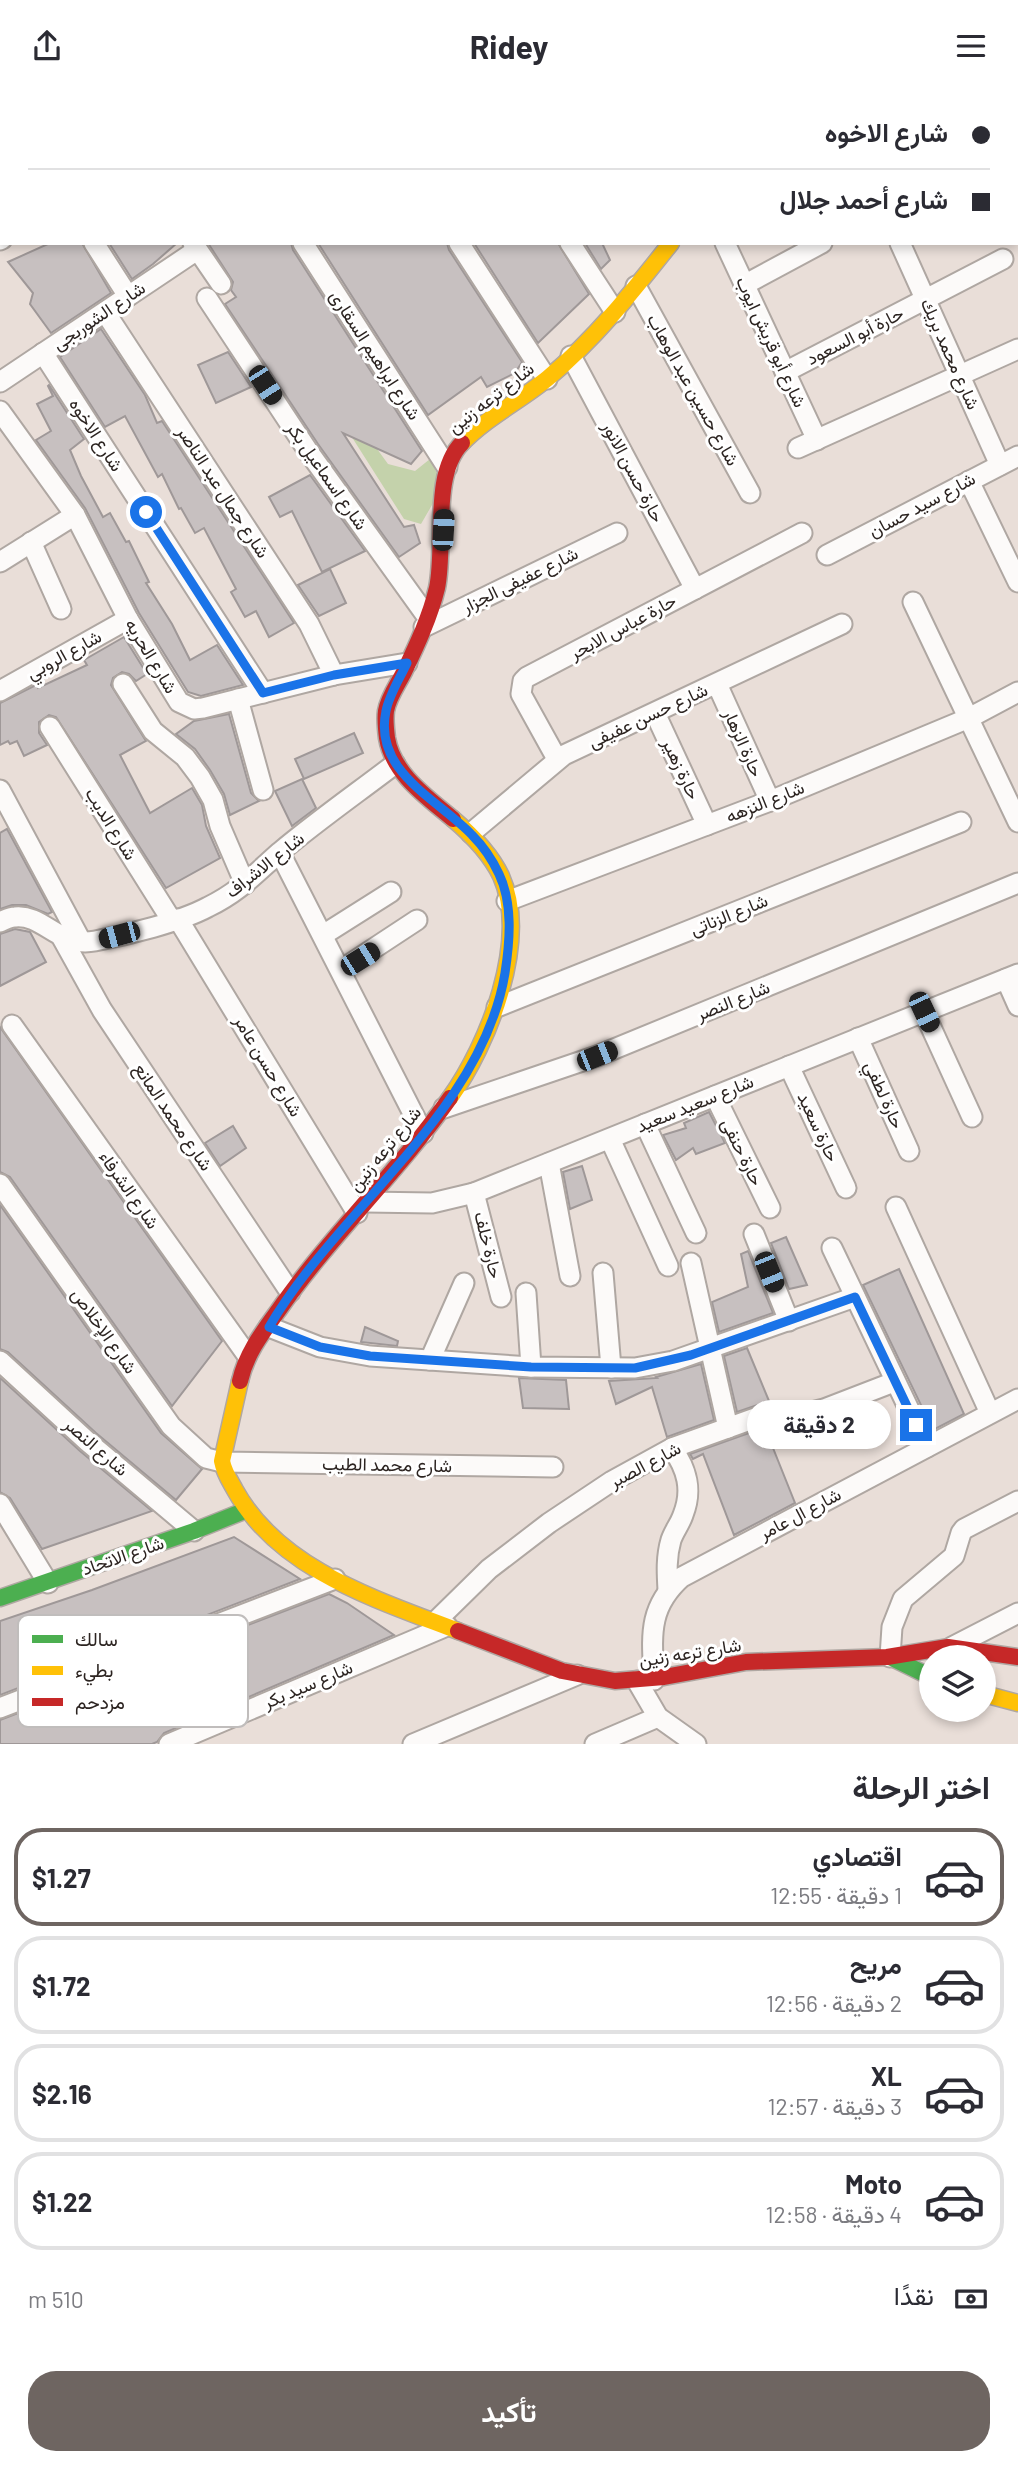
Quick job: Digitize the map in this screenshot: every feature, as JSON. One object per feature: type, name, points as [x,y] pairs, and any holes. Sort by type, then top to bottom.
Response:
[{"type":"street","points":[[95,245],[128,296]]},
{"type":"street","name":"شارع ابراهيم السقارى","points":[[304,245],[447,467]]},
{"type":"street","points":[[460,245],[547,379]]},
{"type":"street","points":[[571,245],[615,312]]},
{"type":"street","name":"شارع ترعه زنين","points":[[669,245],[615,312],[571,356],[547,379],[461,443],[447,467],[439,574],[426,622],[386,710],[386,738],[396,764],[414,785],[471,833],[488,853],[500,876],[509,919],[505,972],[497,1007],[483,1043],[444,1108],[290,1292],[269,1327],[247,1355],[222,1462],[244,1511],[270,1537],[335,1579],[441,1624],[577,1675],[596,1680],[645,1680],[776,1659],[890,1657],[919,1652]]},
{"type":"street","name":"شارع أبو قريش ايوب","points":[[725,245],[817,440]]},
{"type":"street","points":[[744,285],[818,245]]},
{"type":"street","name":"شارع محمد بريك","points":[[901,245],[1000,465]]},
{"type":"street","name":"شارع الشوربجى","points":[[0,382],[128,296],[195,246]]},
{"type":"street","name":"شارع اسماعيل بكر","points":[[195,246],[214,291],[308,451],[426,622]]},
{"type":"street","name":"حارة أبو السعود","points":[[785,372],[1003,259]]},
{"type":"street","name":"شارع حسين عبد الوهاب","points":[[636,286],[750,493]]},
{"type":"street","name":"شارع جمال عبد الناصر","points":[[105,311],[309,624],[334,675]]},
{"type":"street","points":[[798,448],[1018,349]]},
{"type":"street","name":"شارع الاخوه","points":[[43,353],[263,693]]},
{"type":"street","name":"حارة حسن الانور","points":[[571,356],[695,589]]},
{"type":"street","name":"شارع الحريه","points":[[2,417],[75,515],[128,619],[179,702],[185,707],[203,708],[334,675],[407,663]]},
{"type":"street","name":"شارع سيد حسان","points":[[827,555],[1018,456]]},
{"type":"street","points":[[969,481],[1018,582]]},
{"type":"street","points":[[0,562],[75,515]]},
{"type":"street","name":"شارع عفيفى الجزار","points":[[426,622],[617,533]]},
{"type":"street","name":"حارة عباس الابحر","points":[[557,759],[521,694],[523,681],[527,677],[802,533]]},
{"type":"street","points":[[31,542],[61,609]]},
{"type":"street","points":[[913,602],[1018,822]]},
{"type":"street","name":"شارع الروبي","points":[[0,691],[128,619]]},
{"type":"street","name":"شارع حسن عفيفى","points":[[471,833],[557,759],[842,624]]},
{"type":"street","points":[[123,684],[153,731],[185,757],[200,777],[213,800],[220,826],[245,884]]},
{"type":"street","name":"حارة الزهار","points":[[717,684],[770,801]]},
{"type":"street","name":"شارع النزهه","points":[[507,901],[770,801],[969,717],[1018,692]]},
{"type":"street","points":[[238,699],[264,790]]},
{"type":"street","name":"حارة زهير","points":[[655,713],[707,825]]},
{"type":"street","name":"شارع الديب","points":[[50,727],[175,920]]},
{"type":"street","name":"شارع الاشراف","points":[[72,940],[93,942],[175,920],[206,908],[245,884],[280,853],[396,764]]},
{"type":"street","name":"شارع محمد المانع","points":[[0,790],[72,940],[102,1010],[290,1292]]},
{"type":"street","name":"شارع الزناتى","points":[[497,1007],[961,822]]},
{"type":"street","points":[[280,853],[423,1133]]},
{"type":"street","name":"شارع النصر","points":[[444,1108],[597,1056],[1018,883]]},
{"type":"street","points":[[323,935],[391,892]]},
{"type":"street","points":[[0,922],[16,916],[37,922],[72,940]]},
{"type":"street","name":"شارع حسن عامر","points":[[175,920],[361,1208]]},
{"type":"street","points":[[341,970],[417,920]]},
{"type":"street","points":[[1012,977],[1018,1006]]},
{"type":"street","name":"شارع سعيد سعيد","points":[[361,1208],[432,1202],[474,1193],[1012,977]]},
{"type":"street","points":[[924,1012],[972,1117]]},
{"type":"street","name":"شارع الشرفاء","points":[[12,1025],[247,1355]]},
{"type":"street","name":"حارة لطفي","points":[[858,1038],[909,1151]]},
{"type":"street","name":"حارة سعيد","points":[[789,1066],[846,1188]]},
{"type":"street","name":"حارة حنفى","points":[[715,1096],[769,1208]]},
{"type":"street","points":[[645,1125],[696,1233]]},
{"type":"street","points":[[610,1139],[668,1266]]},
{"type":"street","points":[[549,1163],[570,1276]]},
{"type":"street","name":"شارع الإخلاص","points":[[0,1184],[171,1426],[206,1458],[222,1462]]},
{"type":"street","name":"حارة خلف","points":[[474,1193],[501,1297]]},
{"type":"street","points":[[896,1207],[990,1413]]},
{"type":"street","points":[[754,1234],[789,1321]]},
{"type":"street","points":[[832,1248],[927,1447]]},
{"type":"street","points":[[691,1263],[728,1428]]},
{"type":"street","points":[[603,1273],[611,1369]]},
{"type":"street","points":[[430,1360],[464,1283]]},
{"type":"street","points":[[526,1293],[531,1367]]},
{"type":"street","points":[[269,1327],[320,1347],[370,1356],[531,1367],[611,1369],[648,1367],[710,1349],[855,1297]]},
{"type":"street","name":"شارع النصر","points":[[0,1361],[88,1441],[194,1531]]},
{"type":"street","name":"شارع الصبر","points":[[441,1624],[489,1569],[549,1523],[612,1481],[672,1448],[761,1416],[814,1412],[894,1382]]},
{"type":"street","name":"شارع ال عامر","points":[[645,1680],[658,1606],[668,1590],[682,1577],[1018,1399]]},
{"type":"street","points":[[668,1590],[666,1564],[671,1539],[688,1498],[688,1480],[682,1463],[672,1448]]},
{"type":"street","name":"شارع محمد الطيب","points":[[222,1462],[553,1467]]},
{"type":"street","points":[[890,1657],[892,1627],[903,1599],[954,1556],[964,1529],[1018,1501]]},
{"type":"street","points":[[0,1504],[48,1583]]},
{"type":"street","name":"شارع الاتحاد","points":[[0,1598],[244,1511]]},
{"type":"street","points":[[242,1615],[335,1579]]},
{"type":"street","points":[[955,1645],[1018,1613]]},
{"type":"street","name":"شارع سيد بكر","points":[[248,1709],[441,1624]]},
{"type":"street","name":"شارع ترعه زنين","points":[[996,1654],[1018,1657]]},
{"type":"street","name":"شارع ترعه زنين","points":[[890,1657],[919,1671]]},
{"type":"street","points":[[413,1744],[577,1675]]},
{"type":"street","points":[[645,1680],[658,1717],[696,1744]]},
{"type":"street","points":[[996,1697],[1018,1703]]},
{"type":"street","points":[[0,1708],[18,1701]]},
{"type":"street","points":[[595,1744],[658,1717]]},
{"type":"street","name":"شارع سيد بكر","points":[[169,1744],[208,1727]]},
{"type":"green space","points":[[348,431],[364,431],[388,464],[415,471],[430,459],[443,486],[421,524],[404,519]]},
{"type":"building","points":[[46,245],[83,245],[111,293],[51,333],[30,304],[33,293],[8,262]]},
{"type":"building","points":[[110,245],[175,245],[153,264],[132,279]]},
{"type":"building","points":[[209,245],[292,245],[422,451],[411,464],[343,433],[404,527],[414,525],[420,543],[399,557],[318,444],[225,304],[236,297],[231,290],[233,282]]},
{"type":"building","points":[[319,245],[448,245],[522,362],[515,373],[487,387],[481,377],[428,415]]},
{"type":"building","points":[[475,245],[559,245],[589,294],[538,343]]},
{"type":"building","points":[[586,245],[603,245],[610,260],[601,269]]},
{"type":"building","points":[[101,329],[145,395],[157,423],[162,421],[294,623],[269,637],[256,611],[245,617],[231,592],[236,589],[204,528],[195,533],[181,508],[179,509],[162,474],[158,477],[125,416],[105,427],[60,357]]},
{"type":"building","points":[[228,352],[251,387],[216,403],[198,365]]},
{"type":"building","points":[[49,385],[84,439],[70,450],[81,476],[103,517],[110,513],[126,542],[129,541],[149,582],[146,583],[172,624],[190,660],[217,645],[243,685],[201,696],[188,692],[139,613],[85,508],[36,440],[51,431],[37,404],[53,396]]},
{"type":"building","points":[[310,475],[365,551],[322,572],[292,511],[280,517],[269,497]]},
{"type":"building","points":[[330,569],[346,603],[319,616],[298,585]]},
{"type":"building","points":[[124,637],[147,674],[136,681],[129,674],[122,672],[113,678],[111,685],[146,741],[120,755],[150,813],[192,788],[202,805],[206,826],[220,858],[166,888],[56,717],[49,715],[39,722],[39,733],[47,745],[24,756],[17,741],[0,745],[0,703],[87,665],[84,660]]},
{"type":"building","points":[[229,714],[251,793],[259,801],[230,815],[224,794],[210,770],[195,749],[176,734],[194,721]]},
{"type":"building","points":[[354,733],[363,753],[304,779],[295,759]]},
{"type":"building","points":[[302,779],[316,808],[292,826],[275,791]]},
{"type":"building","points":[[7,829],[52,912],[48,914],[26,905],[12,905],[0,909],[0,833]]},
{"type":"building","points":[[15,929],[30,932],[46,962],[0,986],[0,934]]},
{"type":"building","points":[[0,1027],[222,1341],[172,1406],[10,1177],[0,1172]]},
{"type":"building","points":[[709,1112],[725,1143],[696,1154],[693,1148],[676,1160],[663,1135],[686,1128],[684,1123]]},
{"type":"building","points":[[233,1126],[246,1148],[220,1166],[205,1143]]},
{"type":"building","points":[[582,1166],[592,1200],[570,1209],[563,1172]]},
{"type":"building","points":[[0,1205],[161,1433],[202,1469],[176,1500],[96,1433],[8,1352],[0,1349]]},
{"type":"building","points":[[786,1237],[807,1285],[789,1289],[771,1243]]},
{"type":"building","points":[[748,1251],[773,1313],[719,1332],[712,1302],[748,1287],[741,1254]]},
{"type":"building","points":[[899,1269],[964,1414],[933,1430],[863,1285]]},
{"type":"building","points":[[365,1327],[398,1341],[397,1346],[361,1342]]},
{"type":"building","points":[[747,1348],[769,1401],[737,1412],[724,1356]]},
{"type":"building","points":[[701,1364],[714,1420],[667,1437],[652,1387],[616,1404],[609,1381],[657,1378]]},
{"type":"building","points":[[0,1378],[80,1451],[152,1511],[42,1549],[10,1498],[0,1492]]},
{"type":"building","points":[[519,1378],[566,1380],[569,1409],[523,1408]]},
{"type":"building","points":[[769,1428],[776,1442],[771,1443],[795,1503],[734,1535],[703,1454],[693,1459],[690,1454]]},
{"type":"building","points":[[234,1537],[300,1579],[207,1615],[18,1615],[18,1688],[0,1695],[0,1621]]},
{"type":"building","points":[[329,1594],[394,1635],[248,1697],[248,1625]]},
{"type":"building","points":[[18,1713],[18,1727],[178,1727],[164,1733],[152,1744],[0,1744],[0,1720]]},
{"type":"traffic: fast","points":[[0,1598],[244,1511]]},
{"type":"traffic: fast","points":[[890,1657],[919,1671]]},
{"type":"traffic: slow","points":[[462,443],[482,425],[548,378],[582,347],[628,297],[669,245]]},
{"type":"traffic: slow","points":[[450,1098],[478,1050],[490,1022],[508,961],[511,931],[509,902],[501,876],[480,845],[453,819]]},
{"type":"traffic: slow","points":[[240,1381],[222,1461],[231,1483],[254,1518],[304,1562],[333,1579],[458,1631]]},
{"type":"traffic: slow","points":[[996,1697],[1018,1703]]},
{"type":"traffic: jam","points":[[453,819],[412,784],[396,763],[387,738],[386,711],[434,599],[439,571],[441,511],[446,473],[452,456],[462,443]]},
{"type":"traffic: jam","points":[[240,1381],[255,1344],[298,1283],[430,1126],[450,1098]]},
{"type":"traffic: jam","points":[[458,1631],[562,1671],[615,1681],[664,1677],[746,1662],[887,1657],[948,1647],[1018,1657]]},
{"type":"route","points":[[146,512],[263,693],[334,675],[407,663],[386,710],[384,724],[390,751],[404,776],[471,833],[488,853],[500,876],[507,901],[509,919],[505,972],[497,1007],[483,1043],[444,1108],[321,1253],[290,1292],[269,1327],[320,1347],[370,1356],[574,1369],[635,1368],[673,1361],[855,1297],[916,1425]]}]
